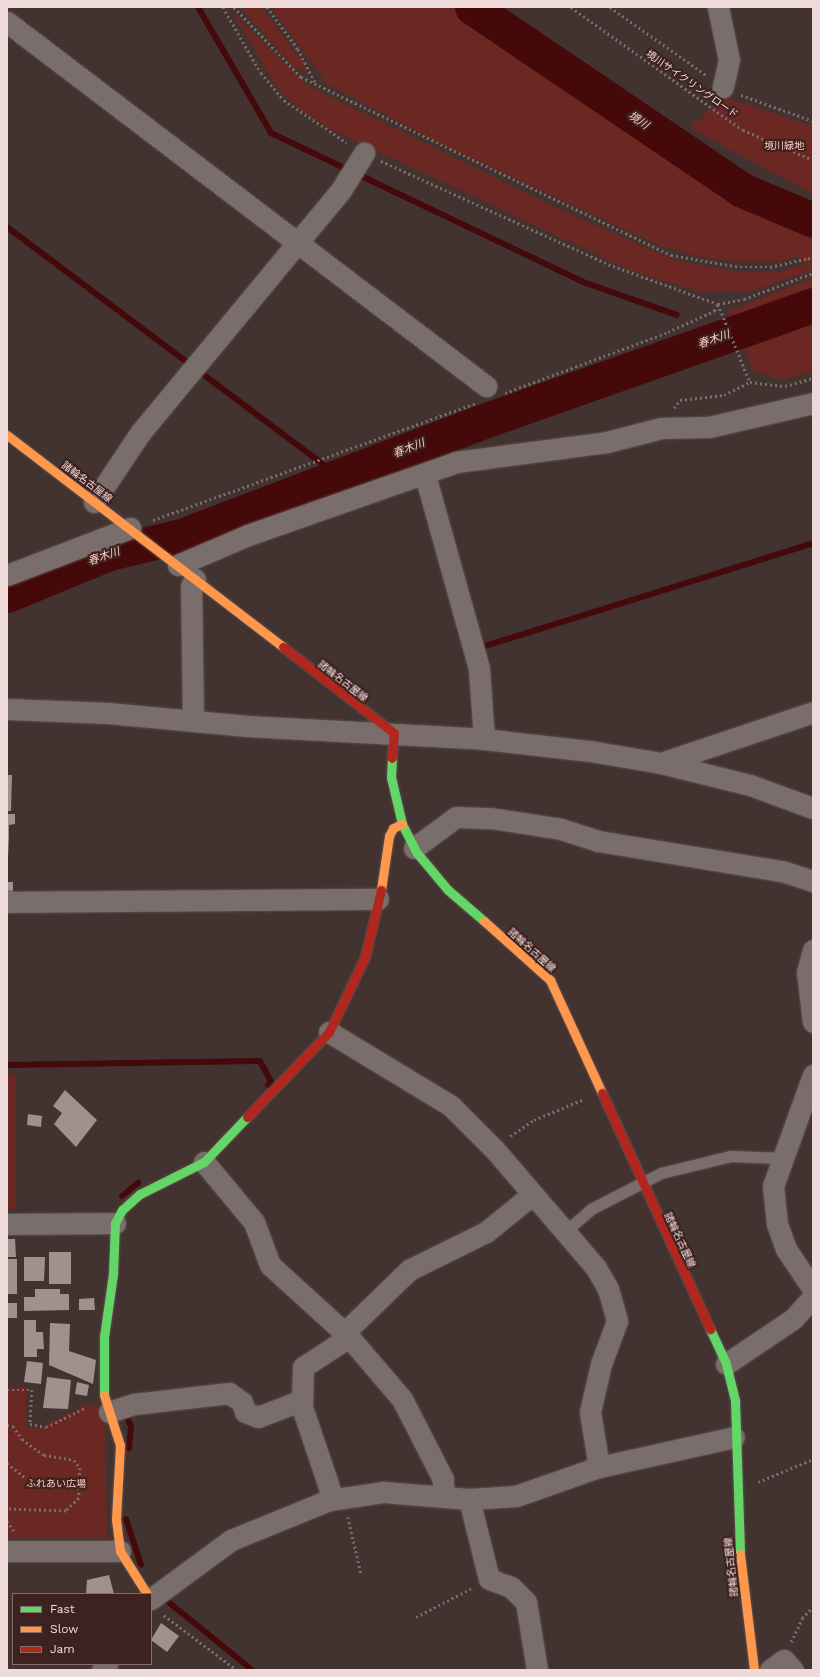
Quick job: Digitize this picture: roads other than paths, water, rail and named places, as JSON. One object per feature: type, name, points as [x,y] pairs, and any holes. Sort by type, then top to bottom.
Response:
[{"type":"main road","name":"諸輪名古屋線","points":[[7,435],[134,531],[394,734],[391,777],[402,824],[414,848],[448,890],[550,980],[602,1092],[640,1181],[726,1364],[735,1401],[734,1436],[740,1554],[754,1670]]},
{"type":"main road","points":[[146,1593],[120,1551],[116,1519],[120,1445],[107,1406],[104,1338],[113,1274],[115,1222],[122,1210],[140,1194],[204,1162],[329,1032],[365,957],[375,926],[389,836],[393,828],[402,824]]},
{"type":"street","points":[[7,11],[10,7]]},
{"type":"street","points":[[718,7],[729,60],[723,87]]},
{"type":"street","points":[[7,22],[486,386]]},
{"type":"street","points":[[94,502],[140,434],[341,190],[364,152]]},
{"type":"street","points":[[174,562],[248,535],[424,476],[456,462],[607,442],[661,428],[709,427],[813,403]]},
{"type":"street","points":[[424,476],[479,669],[484,739]]},
{"type":"street","points":[[7,575],[134,531]]},
{"type":"street","points":[[193,721],[191,586],[195,579]]},
{"type":"street","points":[[7,709],[108,713],[193,721],[484,739],[661,763],[750,785],[813,808]]},
{"type":"street","points":[[661,763],[813,712]]},
{"type":"street","points":[[414,848],[456,817],[491,818],[561,829],[598,841],[782,871],[813,881]]},
{"type":"street","points":[[7,902],[378,899]]},
{"type":"street","points":[[813,950],[807,972],[813,1022]]},
{"type":"street","points":[[329,1032],[451,1106],[495,1150],[567,1230],[596,1268],[616,1308],[616,1329],[601,1364],[590,1412],[599,1467]]},
{"type":"street","points":[[726,1364],[793,1319],[813,1297],[786,1249],[777,1224],[773,1186],[813,1075]]},
{"type":"street","points":[[204,1162],[254,1222],[270,1265],[346,1335],[402,1400],[443,1479],[443,1496]]},
{"type":"street","points":[[339,1498],[302,1400],[303,1367],[346,1335],[409,1270],[486,1232],[533,1194]]},
{"type":"street","points":[[7,1224],[115,1222]]},
{"type":"street","points":[[107,1406],[230,1393],[242,1402],[245,1412],[258,1417],[302,1400]]},
{"type":"street","points":[[152,1598],[231,1540],[339,1498],[384,1492],[443,1496],[468,1500],[516,1496],[599,1467],[734,1436]]},
{"type":"street","points":[[468,1500],[489,1579],[511,1587],[526,1602],[536,1670]]},
{"type":"street","points":[[7,1551],[120,1551]]},
{"type":"lane","points":[[567,1230],[591,1209],[640,1181],[712,1158],[782,1158]]},
{"type":"waterway","points":[[198,7],[271,133],[586,283],[677,315]]},
{"type":"waterway","name":"境川","points":[[472,7],[742,190],[813,220]]},
{"type":"waterway","points":[[7,227],[339,476]]},
{"type":"waterway","name":"春木川","points":[[7,595],[109,553],[181,536],[478,423],[813,305]]},
{"type":"waterway","points":[[482,647],[813,543]]},
{"type":"waterway","points":[[7,1065],[260,1061],[271,1082],[268,1085]]},
{"type":"waterway","points":[[122,1196],[138,1183]]},
{"type":"waterway","points":[[125,1413],[131,1426],[129,1448]]},
{"type":"waterway","points":[[126,1519],[141,1565]]},
{"type":"waterway","points":[[166,1600],[252,1670]]},
{"type":"park label","name":"境川緑地","points":[[784,146]]},
{"type":"park label","name":"ふれあい広場","points":[[56,1484]]}]
